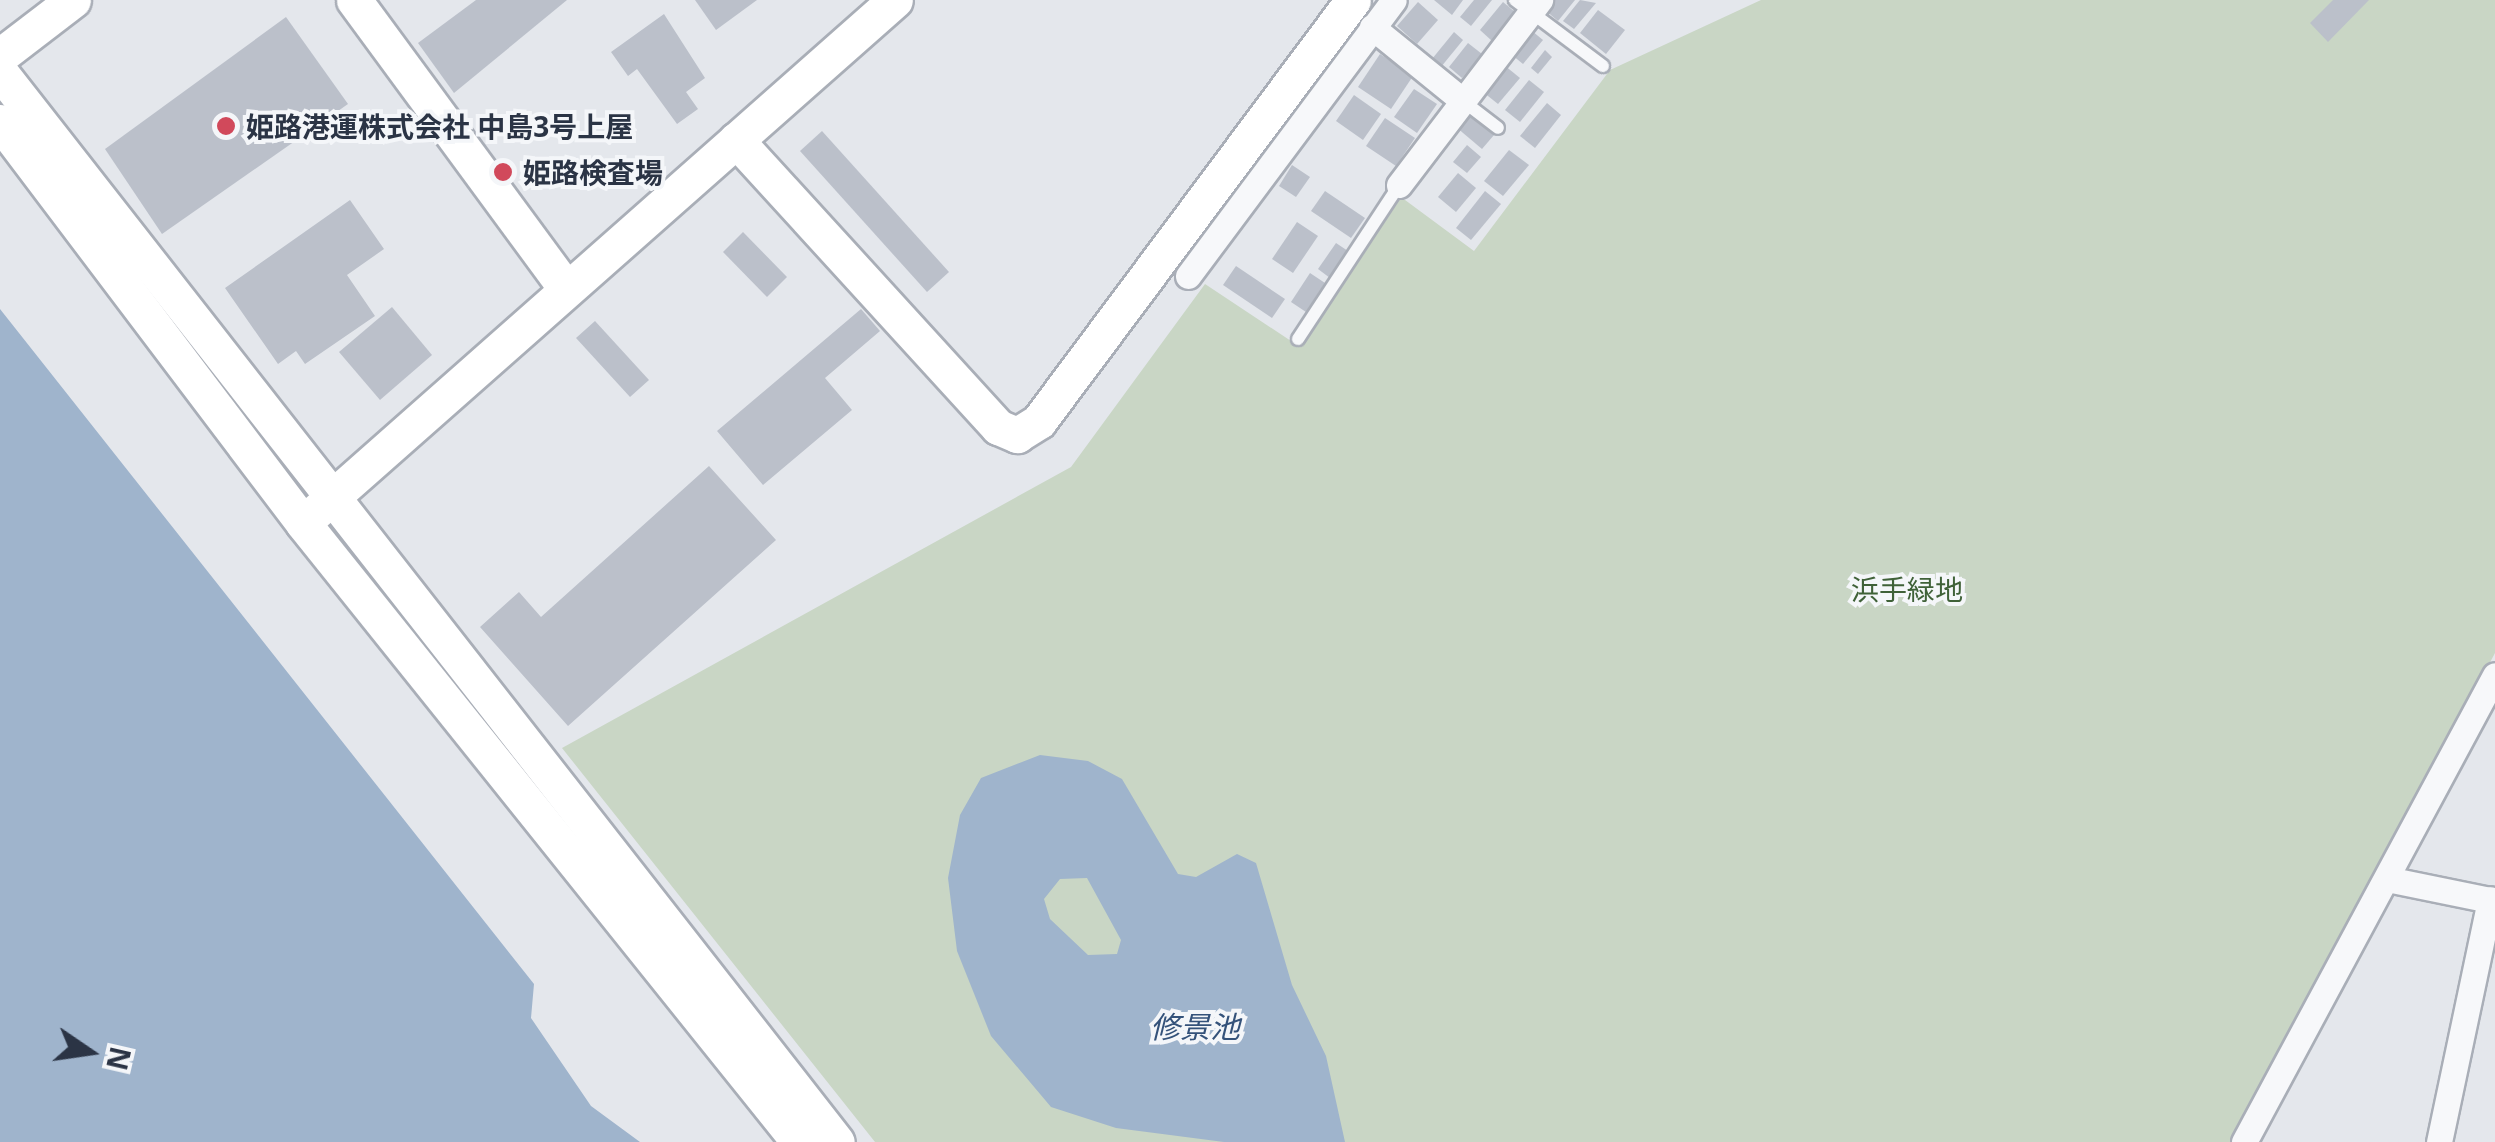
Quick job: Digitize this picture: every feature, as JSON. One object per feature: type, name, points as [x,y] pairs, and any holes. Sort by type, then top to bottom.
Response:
[{"type":"street","points":[[0,56],[73,0]]},
{"type":"street","points":[[354,0],[564,286]]},
{"type":"street","points":[[315,512],[564,286],[895,0]]},
{"type":"street","points":[[736,140],[998,427],[1017,435],[1039,421],[1362,13],[1394,0]]},
{"type":"street","points":[[1398,185],[1463,101],[1529,4]]},
{"type":"street","points":[[1362,13],[1463,101]]},
{"type":"street","points":[[1188,276],[1362,13]]},
{"type":"street","points":[[0,72],[315,512],[799,1142]]},
{"type":"street","points":[[0,122],[315,512],[836,1142]]},
{"type":"street","points":[[2244,1142],[2495,675]]},
{"type":"street","points":[[2387,879],[2492,900],[2439,1142]]},
{"type":"lane","points":[[1529,4],[1603,66]]},
{"type":"lane","points":[[1463,101],[1498,128]]},
{"type":"lane","points":[[1298,338],[1398,185]]},
{"type":"green space","name":"浜手緑地","points":[[1761,0],[2495,0],[2495,653],[2235,1142],[875,1142],[562,748],[1071,467],[1205,284],[1300,347],[1401,197],[1474,251],[1610,70]]},
{"type":"water","points":[[0,309],[534,984],[531,1018],[591,1106],[640,1142],[0,1142]]},
{"type":"water","name":"修景池","points":[[1040,755],[1088,761],[1122,779],[1178,874],[1196,877],[1237,854],[1256,863],[1292,985],[1326,1056],[1345,1142],[1224,1142],[1116,1128],[1051,1107],[991,1036],[957,951],[948,878],[960,815],[981,778]],"holes":[[[1087,878],[1121,940],[1117,954],[1088,955],[1050,919],[1044,899],[1060,879]]]},
{"type":"building","points":[[476,0],[567,0],[454,93],[418,43]]},
{"type":"building","points":[[695,0],[757,0],[716,30]]},
{"type":"building","points":[[1434,0],[1463,0],[1452,15]]},
{"type":"building","points":[[1474,0],[1492,0],[1471,26],[1460,17]]},
{"type":"building","points":[[1553,0],[1575,0],[1558,21],[1545,10]]},
{"type":"building","points":[[1580,0],[1596,3],[1574,29],[1563,21]]},
{"type":"building","points":[[2333,0],[2369,0],[2328,42],[2310,23]]},
{"type":"building","points":[[1418,2],[1438,20],[1417,44],[1397,26]]},
{"type":"building","points":[[1503,2],[1515,12],[1492,41],[1480,30]]},
{"type":"building","points":[[1598,10],[1625,30],[1606,54],[1580,33]]},
{"type":"building","points":[[664,14],[705,78],[686,92],[698,109],[677,124],[637,69],[628,76],[611,52]]},
{"type":"building","name":"姫路港運株式会社 中島3号上屋","points":[[286,17],[348,104],[162,234],[105,149]]},
{"type":"building","points":[[1532,31],[1543,40],[1523,64],[1512,55]]},
{"type":"building","points":[[1454,32],[1463,40],[1441,67],[1432,59]]},
{"type":"building","points":[[1468,43],[1482,54],[1462,78],[1449,67]]},
{"type":"building","points":[[1545,50],[1552,57],[1538,74],[1531,68]]},
{"type":"building","points":[[1380,54],[1413,76],[1391,109],[1358,87]]},
{"type":"building","points":[[1504,65],[1520,78],[1498,104],[1483,92]]},
{"type":"building","points":[[1529,80],[1544,92],[1520,122],[1505,110]]},
{"type":"building","points":[[1414,89],[1437,104],[1417,133],[1394,117]]},
{"type":"building","points":[[1354,95],[1381,114],[1363,140],[1336,121]]},
{"type":"building","points":[[1547,103],[1561,115],[1535,148],[1520,136]]},
{"type":"building","points":[[1467,113],[1494,135],[1482,149],[1456,127]]},
{"type":"building","points":[[1385,118],[1415,138],[1396,166],[1366,146]]},
{"type":"building","points":[[822,131],[949,272],[927,292],[800,151]]},
{"type":"building","points":[[1467,145],[1481,157],[1467,173],[1453,162]]},
{"type":"building","points":[[1509,150],[1529,165],[1503,196],[1484,181]]},
{"type":"building","points":[[1292,165],[1310,177],[1296,197],[1279,186]]},
{"type":"building","points":[[1458,173],[1476,188],[1456,212],[1438,197]]},
{"type":"building","points":[[1325,191],[1365,218],[1351,238],[1311,211]]},
{"type":"building","points":[[1485,191],[1501,204],[1471,240],[1456,228]]},
{"type":"building","points":[[350,200],[384,249],[347,275],[375,316],[305,364],[296,351],[278,364],[225,288]]},
{"type":"building","points":[[1297,222],[1318,236],[1293,273],[1272,259]]},
{"type":"building","points":[[743,232],[787,277],[767,297],[723,252]]},
{"type":"building","points":[[1336,243],[1348,251],[1330,278],[1318,269]]},
{"type":"building","points":[[1236,266],[1285,299],[1272,318],[1223,285]]},
{"type":"building","points":[[1310,273],[1325,283],[1306,312],[1291,302]]},
{"type":"building","points":[[392,307],[432,355],[380,400],[339,352]]},
{"type":"building","points":[[861,309],[880,331],[825,378],[852,410],[763,485],[717,431]]},
{"type":"building","points":[[595,321],[649,380],[630,397],[576,338]]},
{"type":"building","points":[[709,466],[776,540],[568,726],[480,627],[519,592],[541,617]]},
{"type":"place","name":"姫路港運株式会社 中島3号上屋","points":[[226,126]]},
{"type":"place","name":"姫路検査場","points":[[503,172]]}]
